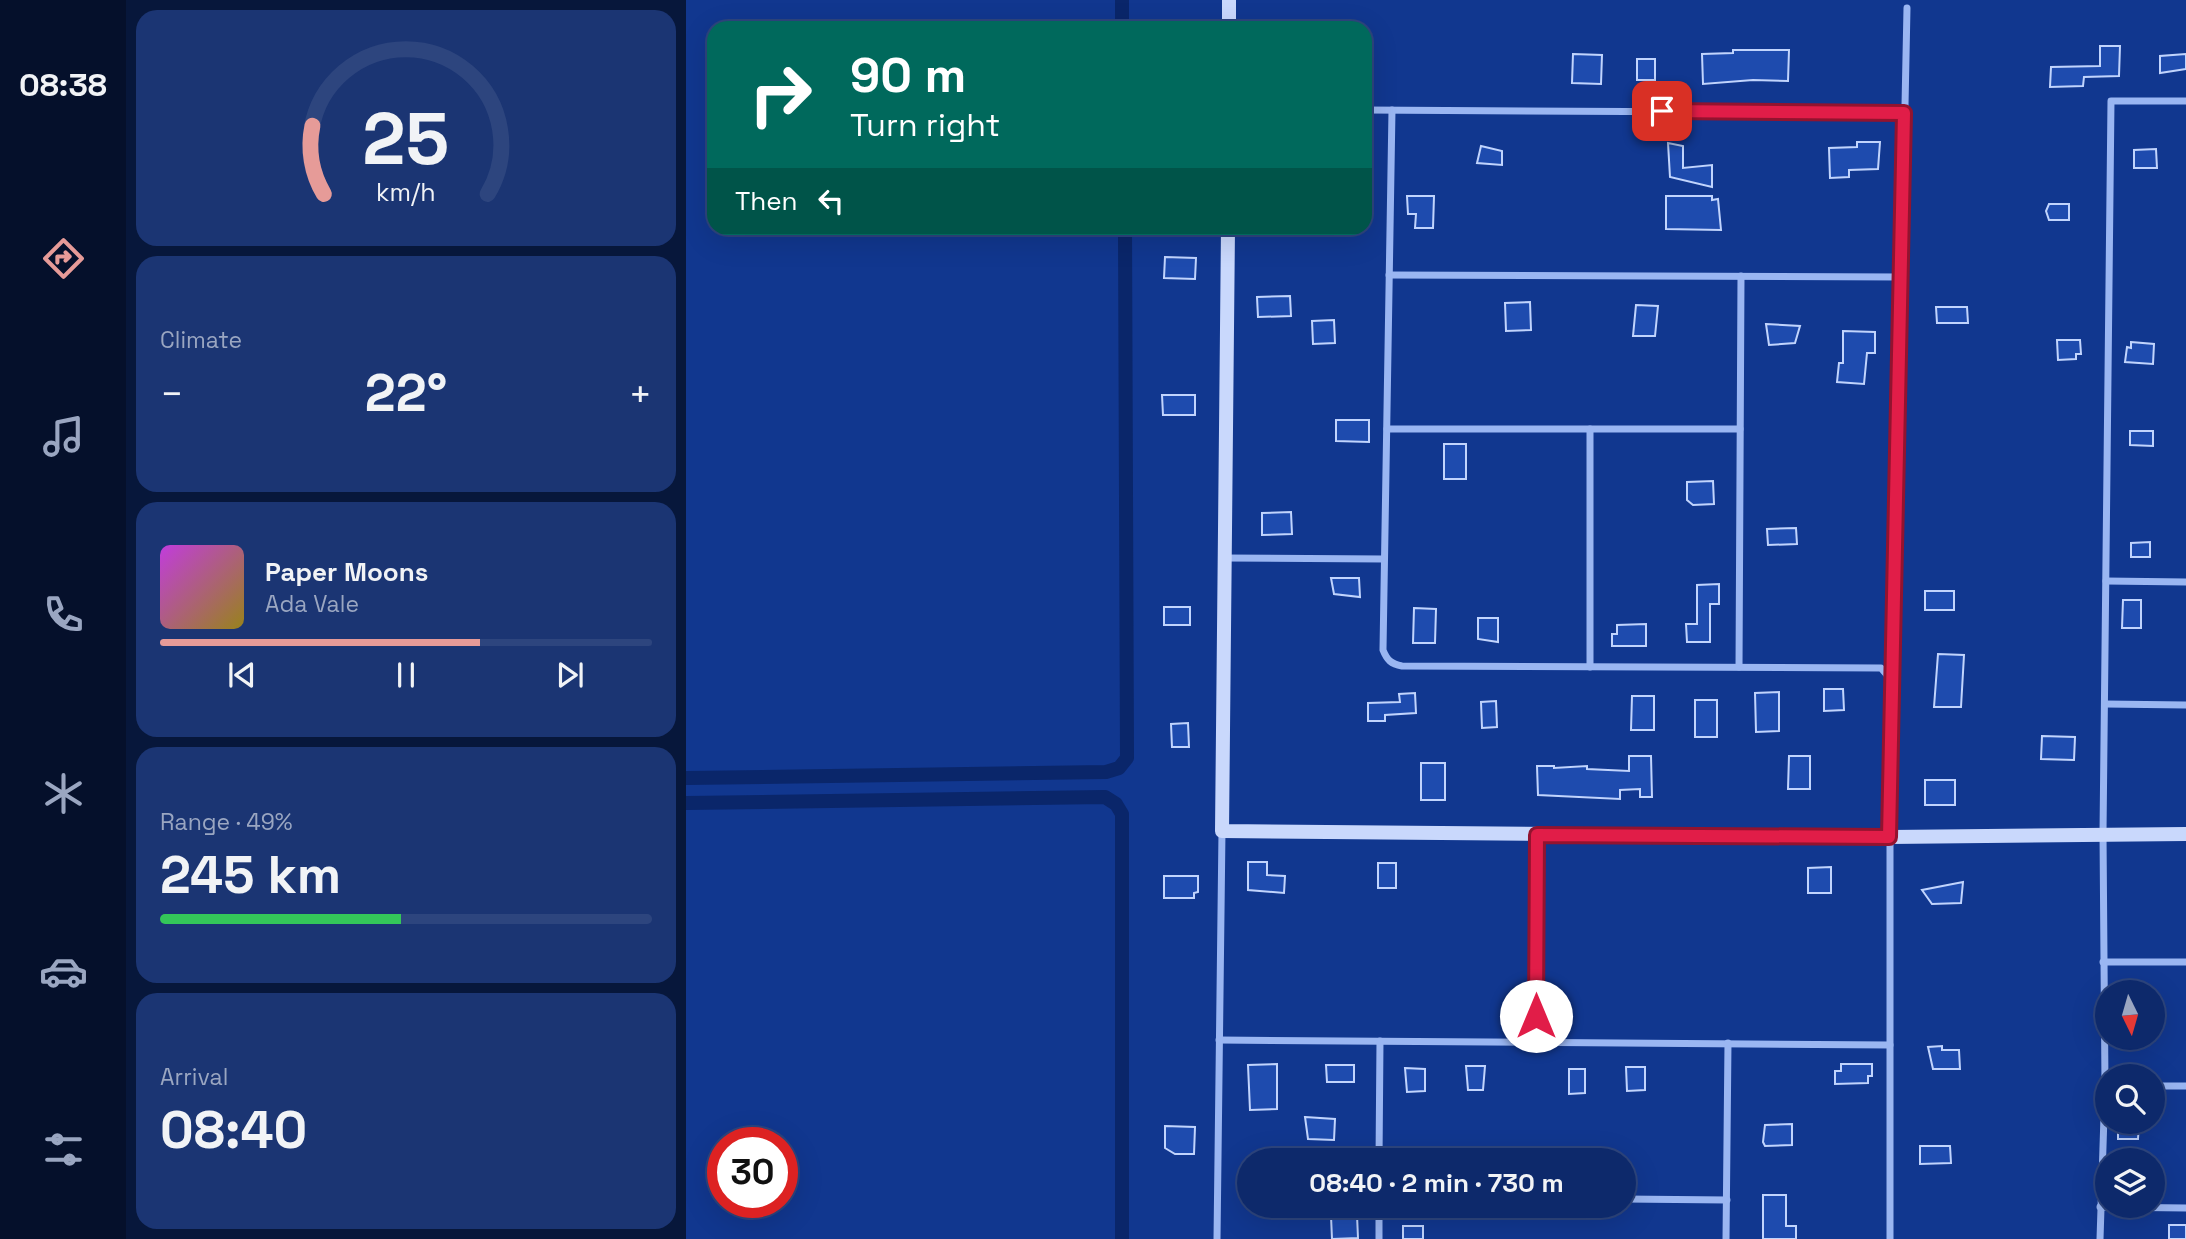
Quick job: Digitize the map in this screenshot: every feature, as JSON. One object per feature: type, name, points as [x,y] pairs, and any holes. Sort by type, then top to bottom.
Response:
[{"type":"street","points":[[1229,0],[1229,21]]},
{"type":"street","points":[[1890,1239],[1889,837],[1907,8]]},
{"type":"street","points":[[2105,1064],[2103,833],[2111,101],[2186,101]]},
{"type":"street","points":[[1372,110],[1904,113]]},
{"type":"street","points":[[1392,110],[1383,650],[1393,664],[1881,668],[1893,683]]},
{"type":"street","points":[[1217,1239],[1228,235]]},
{"type":"street","points":[[1389,275],[1901,277]]},
{"type":"street","points":[[1739,667],[1741,276]]},
{"type":"street","points":[[1387,429],[1740,429]]},
{"type":"street","points":[[1590,429],[1590,667]]},
{"type":"street","points":[[1225,558],[1384,559]]},
{"type":"street","points":[[2106,581],[2186,582]]},
{"type":"street","points":[[2105,704],[2186,705]]},
{"type":"street","points":[[1222,831],[1889,837],[2186,834]]},
{"type":"street","points":[[1536,1042],[1537,835]]},
{"type":"street","points":[[2103,962],[2186,962]]},
{"type":"street","points":[[1219,1040],[1890,1045]]},
{"type":"street","points":[[1379,1148],[1380,1041]]},
{"type":"street","points":[[1726,1239],[1728,1044]]},
{"type":"street","points":[[2165,1086],[2186,1086]]},
{"type":"street","points":[[1636,1199],[1727,1200]]},
{"type":"street","points":[[2165,1208],[2186,1208]]},
{"type":"street","points":[[1379,1218],[1379,1239]]},
{"type":"street","points":[[2101,1218],[2101,1239]]},
{"type":"building","points":[[2100,46],[2120,46],[2119,76],[2084,77],[2083,86],[2050,87],[2051,67],[2100,66]]},
{"type":"building","points":[[1733,50],[1789,50],[1788,81],[1753,80],[1703,84],[1702,54],[1733,53]]},
{"type":"building","points":[[1573,54],[1602,55],[1601,84],[1572,83]]},
{"type":"building","points":[[2186,54],[2186,69],[2160,73],[2160,56]]},
{"type":"building","points":[[1637,59],[1655,59],[1655,80],[1637,80]]},
{"type":"building","points":[[1857,142],[1880,142],[1878,169],[1849,170],[1849,177],[1830,178],[1829,148],[1857,147]]},
{"type":"building","points":[[1668,143],[1683,146],[1683,168],[1712,165],[1712,187],[1670,177]]},
{"type":"building","points":[[1481,146],[1502,151],[1502,165],[1477,163]]},
{"type":"building","points":[[2156,149],[2157,168],[2134,168],[2134,150]]},
{"type":"building","points":[[1407,196],[1434,196],[1433,228],[1415,228],[1416,214],[1408,214]]},
{"type":"building","points":[[1666,196],[1712,196],[1712,200],[1718,199],[1721,230],[1666,229]]},
{"type":"building","points":[[2049,204],[2069,204],[2069,220],[2049,220],[2046,211]]},
{"type":"building","points":[[1165,257],[1196,258],[1195,279],[1164,278]]},
{"type":"building","points":[[1290,296],[1291,316],[1258,317],[1257,297]]},
{"type":"building","points":[[1530,302],[1531,330],[1506,331],[1505,303]]},
{"type":"building","points":[[1636,305],[1658,306],[1655,336],[1633,336]]},
{"type":"building","points":[[1936,307],[1967,307],[1968,323],[1937,323]]},
{"type":"building","points":[[1334,320],[1335,343],[1313,344],[1312,321]]},
{"type":"building","points":[[1766,324],[1800,326],[1795,343],[1769,345]]},
{"type":"building","points":[[1843,331],[1875,332],[1875,353],[1867,353],[1864,384],[1837,382],[1839,363],[1843,363]]},
{"type":"building","points":[[2057,340],[2080,340],[2081,354],[2076,354],[2076,359],[2058,360]]},
{"type":"building","points":[[2131,342],[2154,344],[2153,364],[2125,362],[2127,347],[2131,348]]},
{"type":"building","points":[[1162,395],[1195,395],[1195,415],[1163,415]]},
{"type":"building","points":[[1336,420],[1369,420],[1369,442],[1336,441]]},
{"type":"building","points":[[2130,431],[2153,431],[2153,446],[2130,445]]},
{"type":"building","points":[[1444,444],[1466,444],[1466,479],[1444,479]]},
{"type":"building","points":[[1713,481],[1714,504],[1693,505],[1687,500],[1687,482]]},
{"type":"building","points":[[1291,512],[1292,534],[1262,535],[1262,513]]},
{"type":"building","points":[[1796,528],[1797,544],[1768,545],[1767,529]]},
{"type":"building","points":[[2150,542],[2150,557],[2131,557],[2131,543]]},
{"type":"building","points":[[1331,578],[1359,578],[1360,597],[1334,594]]},
{"type":"building","points":[[1719,584],[1719,604],[1710,604],[1710,642],[1687,642],[1686,624],[1697,624],[1697,585]]},
{"type":"building","points":[[1925,591],[1954,591],[1954,610],[1925,610]]},
{"type":"building","points":[[2123,600],[2141,600],[2141,628],[2122,628]]},
{"type":"building","points":[[1164,607],[1190,607],[1190,625],[1164,625]]},
{"type":"building","points":[[1414,608],[1436,609],[1435,643],[1413,643]]},
{"type":"building","points":[[1478,618],[1498,618],[1498,642],[1478,639]]},
{"type":"building","points":[[1646,624],[1646,646],[1612,646],[1612,634],[1617,634],[1617,625]]},
{"type":"building","points":[[1938,654],[1964,655],[1961,707],[1934,707]]},
{"type":"building","points":[[1824,689],[1843,689],[1844,710],[1824,711]]},
{"type":"building","points":[[1779,692],[1779,731],[1756,732],[1755,693]]},
{"type":"building","points":[[1415,693],[1416,713],[1385,715],[1385,721],[1368,721],[1368,703],[1400,702],[1399,694]]},
{"type":"building","points":[[1632,696],[1654,696],[1654,730],[1631,730]]},
{"type":"building","points":[[1695,700],[1717,700],[1717,737],[1695,737]]},
{"type":"building","points":[[1496,701],[1497,727],[1482,728],[1481,702]]},
{"type":"building","points":[[1188,723],[1189,747],[1172,747],[1171,724]]},
{"type":"building","points":[[2042,736],[2075,737],[2074,760],[2041,759]]},
{"type":"building","points":[[1629,756],[1651,756],[1652,797],[1640,797],[1640,789],[1620,790],[1620,799],[1538,795],[1537,766],[1587,766],[1587,769],[1629,771]]},
{"type":"building","points":[[1789,756],[1810,756],[1810,789],[1788,789]]},
{"type":"building","points":[[1421,763],[1445,763],[1445,800],[1421,800]]},
{"type":"building","points":[[1925,780],[1955,780],[1955,805],[1925,805]]},
{"type":"building","points":[[1248,862],[1267,862],[1267,875],[1285,876],[1284,893],[1248,890]]},
{"type":"building","points":[[1378,863],[1396,863],[1396,888],[1378,888]]},
{"type":"building","points":[[1831,867],[1831,893],[1808,893],[1808,868]]},
{"type":"building","points":[[1164,876],[1198,876],[1198,892],[1194,893],[1194,898],[1164,898]]},
{"type":"building","points":[[1963,882],[1961,903],[1932,904],[1922,890]]},
{"type":"building","points":[[1942,1046],[1942,1050],[1959,1050],[1960,1069],[1933,1069],[1928,1047]]},
{"type":"building","points":[[1277,1064],[1277,1109],[1250,1110],[1248,1065]]},
{"type":"building","points":[[1841,1064],[1872,1064],[1872,1076],[1868,1076],[1868,1083],[1835,1084],[1835,1071],[1841,1071]]},
{"type":"building","points":[[1326,1065],[1354,1065],[1354,1082],[1327,1082]]},
{"type":"building","points":[[1466,1066],[1485,1066],[1483,1090],[1468,1090]]},
{"type":"building","points":[[1626,1067],[1645,1067],[1645,1090],[1627,1091]]},
{"type":"building","points":[[1405,1068],[1425,1069],[1425,1091],[1407,1092]]},
{"type":"building","points":[[1569,1069],[1585,1069],[1585,1093],[1569,1094]]},
{"type":"building","points":[[1305,1117],[1335,1119],[1334,1140],[1308,1139]]},
{"type":"building","points":[[1792,1124],[1792,1145],[1765,1146],[1765,1125]]},
{"type":"building","points":[[1165,1126],[1195,1127],[1194,1154],[1175,1154],[1165,1148]]},
{"type":"building","points":[[2118,1134],[2138,1134],[2138,1139],[2118,1139]]},
{"type":"building","points":[[1920,1146],[1950,1146],[1951,1163],[1920,1164]]},
{"type":"building","points":[[1763,1195],[1786,1195],[1786,1226],[1796,1226],[1796,1239],[1763,1239]]},
{"type":"building","points":[[1331,1218],[1357,1218],[1358,1238],[1332,1239]]},
{"type":"building","points":[[2169,1225],[2186,1225],[2186,1239],[2169,1239]]},
{"type":"building","points":[[1403,1226],[1423,1226],[1423,1239],[1403,1239]]},
{"type":"waterway","points":[[1122,0],[1122,21]]},
{"type":"waterway","points":[[686,778],[1106,772],[1119,768],[1127,758],[1125,235]]},
{"type":"waterway","points":[[686,803],[1105,797],[1116,804],[1122,814],[1122,1239]]},
{"type":"route","points":[[1536,1016],[1537,835],[1889,837],[1895,700],[1893,683],[1904,113],[1662,111]]}]
